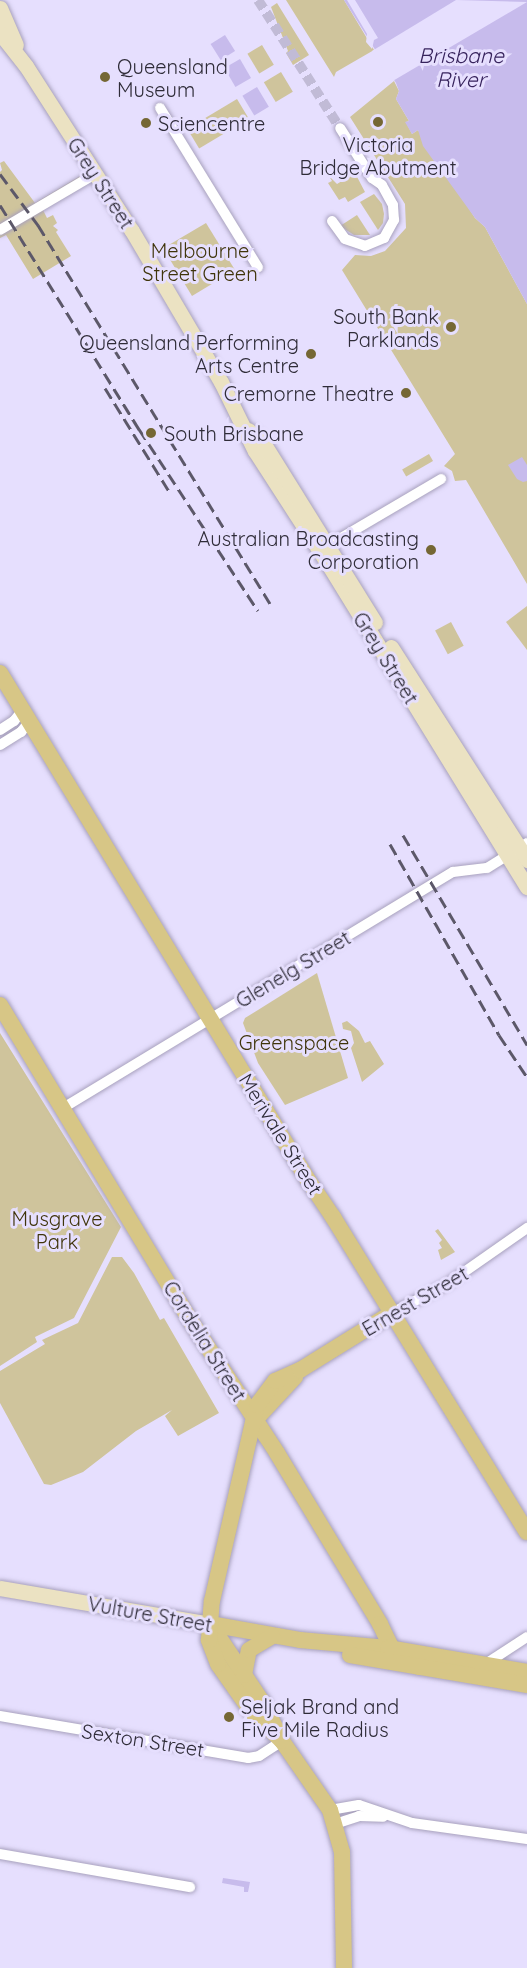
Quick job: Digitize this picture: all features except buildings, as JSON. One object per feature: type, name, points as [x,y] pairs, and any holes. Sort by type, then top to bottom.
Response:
[{"type":"main road","name":"Merivale Street","points":[[0,673],[527,1532]]},
{"type":"main road","name":"Cordelia Street","points":[[0,1005],[192,1323],[255,1420],[378,1620],[392,1649],[399,1658],[419,1667]]},
{"type":"main road","name":"Ernest Street","points":[[282,1741],[255,1716],[218,1664],[210,1645],[210,1624],[245,1453],[255,1420],[300,1370],[392,1313]]},
{"type":"main road","points":[[357,1647],[369,1638],[378,1620]]},
{"type":"main road","points":[[210,1624],[268,1710],[282,1741],[333,1817],[343,1866],[344,1968]]},
{"type":"main road","name":"Vulture Street","points":[[210,1624],[272,1636],[392,1649],[527,1672]]},
{"type":"main road","points":[[244,1675],[250,1648],[272,1636]]},
{"type":"main road","name":"Vulture Street","points":[[300,1640],[336,1652],[527,1685]]},
{"type":"street","name":"Grey Street","points":[[0,8],[25,64]]},
{"type":"street","name":"Grey Street","points":[[0,33],[25,64],[95,174],[212,366],[246,428],[255,451],[324,549],[520,852],[527,887]]},
{"type":"street","points":[[160,108],[258,267]]},
{"type":"street","points":[[332,221],[341,235],[354,244],[368,246],[382,240],[392,228],[394,217],[393,204],[382,185],[372,178],[343,125]]},
{"type":"street","points":[[0,230],[95,174]]},
{"type":"street","points":[[324,549],[441,479]]},
{"type":"street","points":[[0,730],[26,717]]},
{"type":"street","points":[[0,745],[21,732],[26,717]]},
{"type":"street","name":"Glenelg Street","points":[[63,1108],[453,872],[487,868],[520,852]]},
{"type":"street","name":"Ernest Street","points":[[392,1313],[447,1284],[527,1228]]},
{"type":"street","name":"Vulture Street","points":[[0,1588],[210,1624]]},
{"type":"street","points":[[483,1665],[527,1637]]},
{"type":"street","name":"Sexton Street","points":[[0,1716],[248,1758],[260,1756],[282,1741]]},
{"type":"street","points":[[333,1817],[357,1805],[412,1823],[527,1839]]},
{"type":"street","points":[[0,1854],[190,1887]]},
{"type":"green space","points":[[286,0],[344,0],[374,50],[336,72],[334,77]]},
{"type":"green space","points":[[277,3],[309,55],[293,65],[286,53],[288,51],[271,7]]},
{"type":"green space","points":[[262,45],[274,65],[259,73],[247,54]]},
{"type":"green space","points":[[281,72],[293,92],[276,102],[264,82]]},
{"type":"green space","name":"South Bank Parklands","points":[[394,81],[399,91],[396,99],[409,121],[406,122],[412,134],[418,130],[475,218],[485,227],[527,304],[527,584],[466,480],[455,481],[452,471],[444,466],[455,454],[342,270],[355,255],[371,256],[385,251],[406,228],[405,204],[350,117]]},
{"type":"green space","points":[[237,99],[249,119],[199,149],[187,129]]},
{"type":"green space","points":[[4,161],[35,203],[85,173],[90,182],[43,210],[47,218],[53,215],[57,223],[53,226],[58,230],[56,232],[71,256],[33,279],[6,235],[0,238],[0,172],[2,170],[0,163]]},
{"type":"green space","points":[[355,173],[365,192],[348,202],[345,197],[339,200],[328,183],[332,181],[329,176],[337,184]]},
{"type":"green space","points":[[374,194],[382,204],[384,214],[383,223],[378,230],[360,202]]},
{"type":"green space","points":[[357,215],[370,235],[354,235],[340,226]]},
{"type":"green space","name":"Melbourne Street Green","points":[[206,223],[235,270],[192,296],[166,253],[167,246]]},
{"type":"green space","points":[[429,454],[433,461],[406,476],[402,469]]},
{"type":"green space","points":[[527,606],[527,650],[506,622]]},
{"type":"green space","points":[[451,622],[464,646],[448,654],[435,630]]},
{"type":"green space","name":"Greenspace","points":[[317,973],[348,1078],[285,1105],[258,1063],[243,1023],[245,1018]]},
{"type":"green space","points":[[347,1021],[359,1031],[365,1043],[370,1041],[384,1064],[362,1082],[351,1048],[354,1043],[351,1031],[343,1029],[342,1023]]},
{"type":"green space","name":"Musgrave Park","points":[[0,1033],[121,1227],[74,1318],[35,1337],[37,1342],[0,1366]]},
{"type":"green space","points":[[438,1229],[455,1252],[441,1260],[438,1250],[442,1248],[439,1243],[442,1240],[435,1231]]},
{"type":"green space","points":[[112,1257],[122,1257],[134,1273],[160,1320],[164,1318],[219,1413],[178,1436],[165,1416],[172,1410],[136,1431],[83,1472],[51,1485],[44,1484],[0,1403],[0,1371],[45,1344],[42,1340],[78,1323]]},
{"type":"water","name":"Brisbane River","points":[[344,0],[527,0],[527,304],[485,227],[475,218],[423,146],[418,130],[412,134],[405,122],[409,121],[396,99],[399,91],[396,83]]},
{"type":"water","points":[[225,35],[235,51],[221,60],[211,44]]},
{"type":"water","points":[[240,59],[251,78],[235,87],[224,68]]},
{"type":"water","points":[[257,87],[269,107],[254,115],[242,96]]},
{"type":"water","points":[[522,457],[527,465],[527,481],[523,482],[517,479],[508,465]]},
{"type":"water","points":[[223,1878],[250,1882],[248,1892],[244,1892],[244,1887],[222,1883]]},
{"type":"pier","points":[[347,0],[355,0],[378,38],[374,40],[372,49],[366,42],[367,34]]},
{"type":"pier","points":[[456,0],[527,2],[391,82],[372,51]]},
{"type":"tunnel","points":[[258,0],[340,128]]},
{"type":"railway","points":[[0,174],[38,225],[270,603]]},
{"type":"railway","points":[[0,205],[139,429],[258,611]]},
{"type":"railway","points":[[105,388],[170,493]]},
{"type":"railway","points":[[403,835],[527,1045]]},
{"type":"railway","points":[[390,844],[499,1035],[527,1077]]},
{"type":"place","name":"Queensland Museum","points":[[105,77]]},
{"type":"place","name":"Victoria Bridge Abutment","points":[[378,122]]},
{"type":"place","name":"Sciencentre","points":[[146,123]]},
{"type":"place","name":"South Bank Parklands","points":[[451,327]]},
{"type":"place","name":"Queensland Performing Arts Centre","points":[[311,354]]},
{"type":"place","name":"Cremorne Theatre","points":[[406,393]]},
{"type":"place","name":"South Brisbane","points":[[151,433]]},
{"type":"place","name":"Australian Broadcasting Corporation","points":[[431,550]]},
{"type":"place","name":"Seljak Brand and Five Mile Radius","points":[[229,1717]]}]
